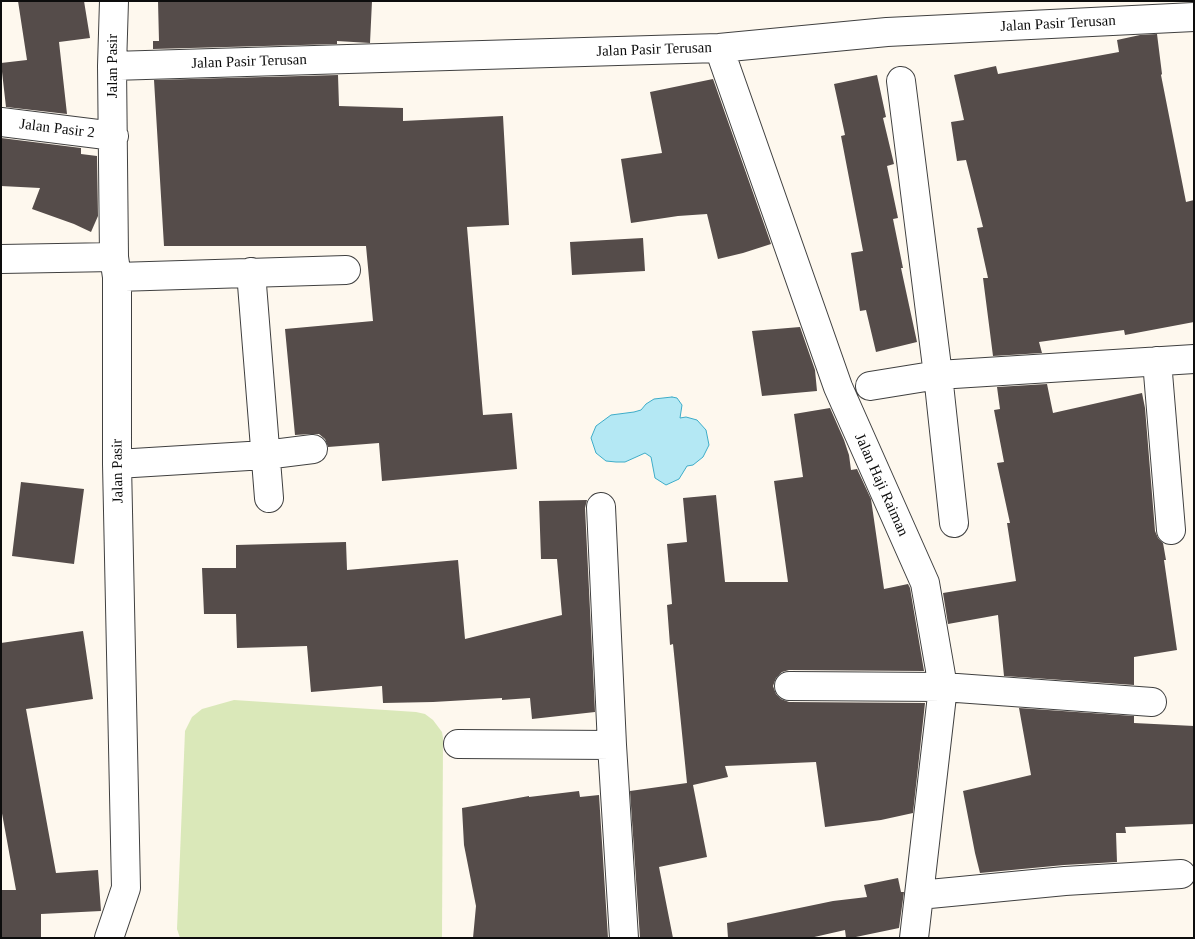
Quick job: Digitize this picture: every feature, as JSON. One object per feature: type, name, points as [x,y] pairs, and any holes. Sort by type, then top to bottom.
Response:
[{"type":"street","name":"Jalan Pasir","points":[[109,938],[126,888],[117,464],[112,66],[114,1]]},
{"type":"street","name":"Jalan Pasir Terusan","points":[[112,66],[719,48],[887,32],[1194,17]]},
{"type":"street","name":"Jalan Haji Raiman","points":[[719,48],[838,387],[925,583],[943,688],[914,938]]},
{"type":"street","points":[[900,82],[938,375],[954,523]]},
{"type":"street","name":"Jalan Pasir 2","points":[[1,122],[114,136]]},
{"type":"street","points":[[1,259],[116,267],[252,272],[346,270]]},
{"type":"street","points":[[252,272],[269,498]]},
{"type":"street","points":[[870,386],[938,375],[1194,359]]},
{"type":"street","points":[[1157,361],[1171,530]]},
{"type":"street","points":[[117,464],[265,455],[313,450]]},
{"type":"street","points":[[601,507],[612,746],[624,938]]},
{"type":"street","points":[[789,686],[943,688],[1152,702]]},
{"type":"street","points":[[458,744],[612,746]]},
{"type":"street","points":[[919,895],[1181,874]]},
{"type":"green space","points":[[234,700],[416,712],[425,714],[433,720],[442,732],[443,738],[442,938],[180,938],[177,929],[185,731],[192,717],[202,709]]},
{"type":"water","points":[[677,398],[682,405],[680,418],[686,417],[697,420],[706,430],[709,445],[703,457],[693,465],[687,466],[679,479],[666,485],[655,478],[651,457],[645,453],[625,462],[616,462],[606,461],[596,453],[591,438],[596,426],[611,415],[641,410],[654,399]]},
{"type":"building","points":[[18,1],[84,1],[90,38],[59,42],[67,114],[6,107],[1,63],[27,60]]},
{"type":"building","points":[[158,1],[372,1],[370,43],[337,41],[337,44],[153,49],[153,41],[159,41]]},
{"type":"building","points":[[1157,34],[1161,75],[1186,202],[1194,200],[1194,322],[1125,335],[1124,330],[1039,342],[1042,353],[993,356],[983,278],[988,278],[977,228],[983,227],[966,160],[957,161],[951,122],[964,120],[954,75],[996,66],[998,74],[1119,52],[1117,40],[1140,35]]},
{"type":"building","points":[[338,75],[339,106],[403,108],[403,121],[503,116],[509,225],[467,227],[483,415],[512,413],[517,469],[382,481],[379,443],[328,447],[325,439],[319,434],[295,435],[285,329],[373,321],[366,246],[164,246],[154,80]]},
{"type":"building","points":[[877,75],[886,117],[883,118],[894,164],[887,166],[898,218],[893,219],[903,268],[901,268],[917,342],[876,352],[866,310],[860,311],[851,253],[863,251],[841,136],[845,135],[834,84]]},
{"type":"building","points":[[713,79],[771,244],[718,259],[707,214],[631,223],[621,159],[662,153],[650,92]]},
{"type":"building","points":[[1,138],[81,148],[81,154],[97,156],[98,216],[91,232],[32,209],[40,188],[1,186]]},
{"type":"building","points":[[643,238],[645,271],[572,275],[570,242]]},
{"type":"building","points":[[800,327],[815,370],[817,391],[762,396],[752,331]]},
{"type":"building","points":[[1047,384],[1053,413],[1142,393],[1145,408],[1155,531],[1163,543],[1177,650],[1134,657],[1134,685],[1004,676],[998,615],[948,624],[943,593],[1016,581],[1007,523],[1010,523],[997,463],[1004,462],[994,410],[1000,409],[997,387]]},
{"type":"building","points":[[830,408],[844,440],[851,470],[857,469],[871,499],[884,589],[908,584],[910,588],[924,671],[789,670],[782,672],[776,678],[773,686],[776,694],[781,699],[789,702],[925,703],[913,813],[881,820],[825,827],[816,762],[725,766],[728,777],[693,785],[707,857],[659,867],[673,938],[640,938],[630,791],[687,783],[673,644],[670,645],[667,605],[672,604],[667,544],[687,542],[683,498],[716,495],[725,582],[788,582],[774,481],[803,477],[794,414]]},
{"type":"building","points":[[21,482],[84,489],[74,564],[12,556]]},
{"type":"building","points":[[587,500],[585,508],[595,712],[532,719],[530,698],[383,703],[382,686],[311,692],[307,646],[237,648],[236,614],[204,614],[202,568],[236,568],[236,545],[346,542],[347,570],[458,560],[465,639],[562,615],[557,559],[541,559],[539,501]]},
{"type":"building","points":[[83,631],[93,699],[26,709],[56,873],[98,870],[101,911],[41,914],[41,938],[1,938],[1,890],[16,890],[1,808],[1,643]]},
{"type":"building","points":[[1019,708],[1134,716],[1134,723],[1194,726],[1194,824],[1125,827],[1126,833],[1116,833],[1117,862],[980,873],[963,791],[1031,775]]},
{"type":"building","points":[[579,791],[580,797],[599,795],[608,938],[473,938],[476,906],[464,845],[462,808],[529,796]]},
{"type":"building","points":[[898,878],[901,892],[904,892],[899,928],[851,938],[846,938],[845,930],[810,938],[728,938],[727,923],[833,901],[867,897],[864,885]]}]
